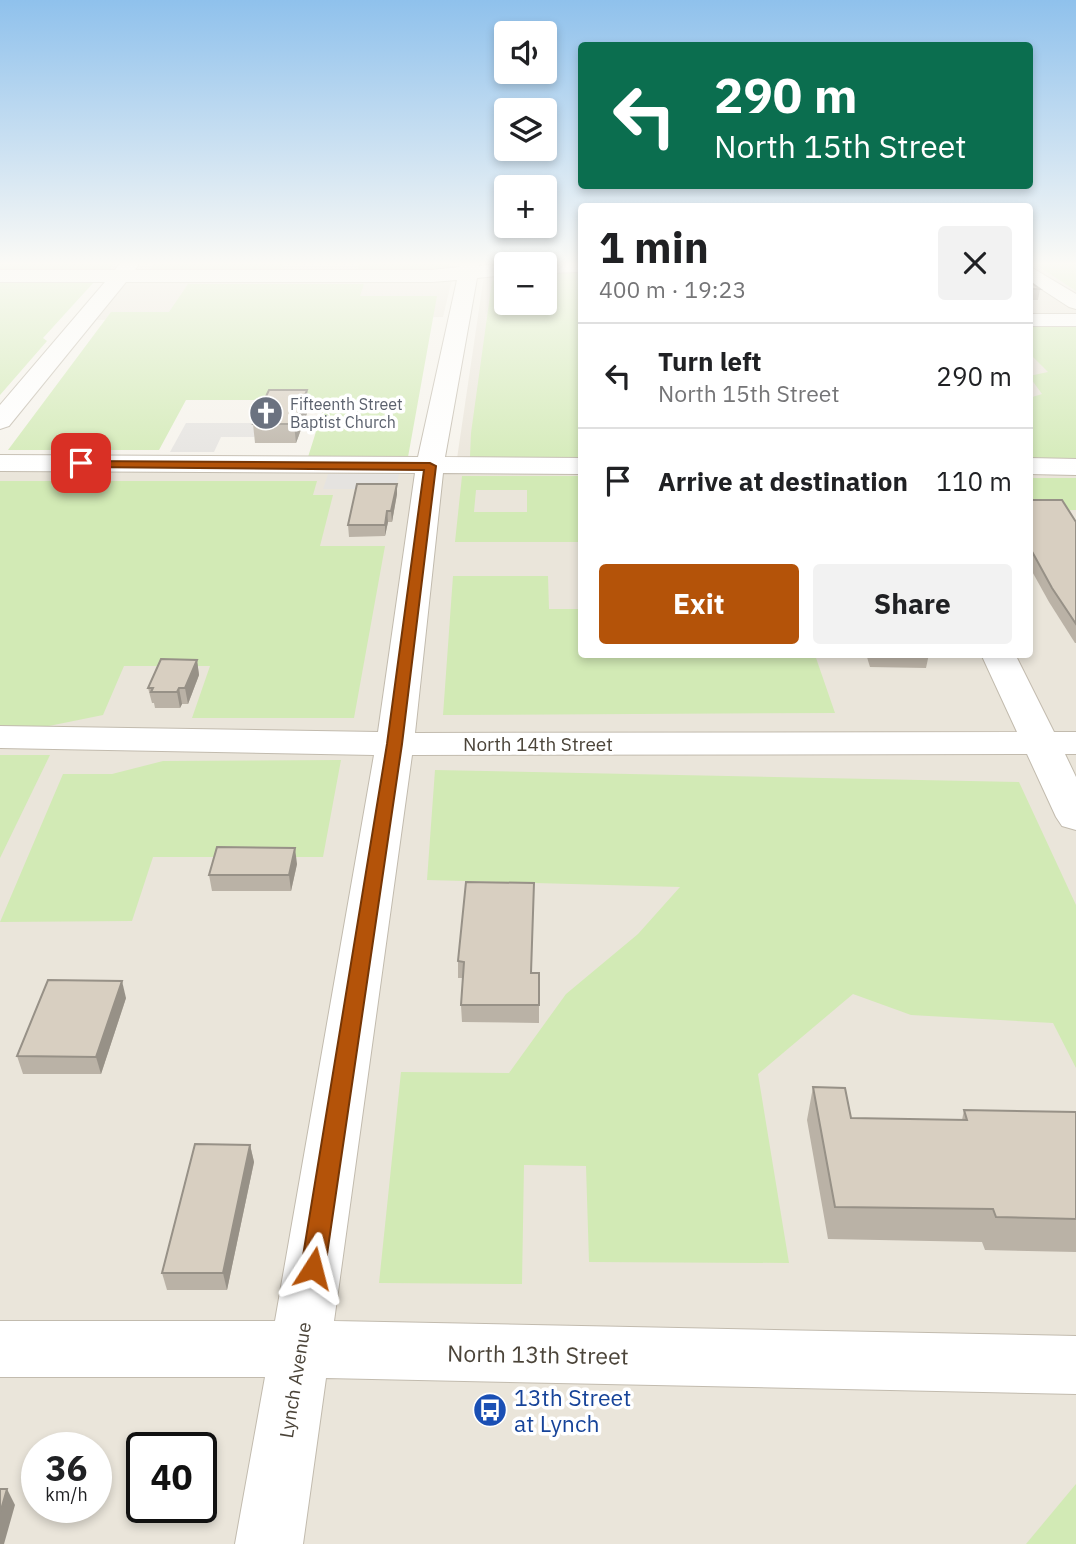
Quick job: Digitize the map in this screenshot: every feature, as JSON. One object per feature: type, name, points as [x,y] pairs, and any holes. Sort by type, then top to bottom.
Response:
[{"type":"street","points":[[0,421],[73,334]]},
{"type":"street","name":"Lynch Avenue","points":[[270,1544],[395,744],[430,466],[464,334]]},
{"type":"street","points":[[0,463],[578,466]]},
{"type":"street","points":[[1033,466],[1076,467]]},
{"type":"street","points":[[1000,658],[1076,817]]},
{"type":"street","name":"North 14th Street","points":[[0,737],[395,744],[1076,743]]},
{"type":"street","name":"North 13th Street","points":[[0,1349],[300,1349],[1076,1366]]},
{"type":"shaded area","points":[[475,334],[578,334],[578,658],[1033,658],[1033,334],[1076,334],[1076,1544],[0,1544],[0,469],[455,472]]},
{"type":"shaded area","points":[[186,423],[261,423],[254,437],[221,437],[214,452],[170,452]]},
{"type":"shaded area","points":[[328,474],[399,474],[396,489],[323,489]]},
{"type":"green space","points":[[0,334],[47,334],[43,338],[47,341],[0,395]]},
{"type":"green space","points":[[95,334],[430,334],[408,457],[308,457],[326,400],[186,400],[159,450],[8,450]]},
{"type":"green space","points":[[485,334],[578,334],[578,458],[470,457]]},
{"type":"green space","points":[[1033,334],[1076,334],[1076,460],[1033,458],[1033,397],[1042,394],[1033,382],[1033,375],[1048,372],[1033,357]]},
{"type":"green space","points":[[462,476],[578,476],[578,542],[455,542]],"holes":[[[476,490],[527,490],[527,512],[474,512]]]},
{"type":"green space","points":[[1033,478],[1076,478],[1076,510],[1033,511]]},
{"type":"green space","points":[[0,481],[317,481],[313,495],[333,495],[320,546],[385,546],[354,718],[192,718],[210,666],[124,666],[103,715],[39,728],[0,728]]},
{"type":"green space","points":[[453,576],[548,576],[549,609],[578,609],[578,658],[816,658],[835,713],[443,715]]},
{"type":"green space","points":[[0,755],[50,755],[0,858]]},
{"type":"green space","points":[[341,760],[323,857],[153,857],[132,921],[0,922],[63,774],[112,774],[163,761]]},
{"type":"green space","points":[[435,770],[1019,782],[1076,905],[1076,1068],[1053,1023],[911,1015],[853,994],[758,1074],[789,1263],[589,1262],[586,1166],[524,1165],[522,1284],[379,1283],[401,1072],[509,1073],[566,994],[638,934],[680,887],[427,880]]},
{"type":"green space","points":[[1076,1484],[1076,1544],[1026,1544]]},
{"type":"building","points":[[269,390],[307,390],[294,424],[253,424]]},
{"type":"building","points":[[357,484],[397,484],[385,525],[348,525]]},
{"type":"building","points":[[1033,500],[1062,500],[1076,522],[1076,624],[1033,553]]},
{"type":"building","points":[[161,659],[197,660],[185,688],[179,688],[177,692],[151,692],[153,688],[148,688]]},
{"type":"building","points":[[217,847],[295,848],[289,875],[209,875]]},
{"type":"building","points":[[466,882],[534,883],[531,973],[539,973],[539,1005],[461,1005],[464,962],[458,961]]},
{"type":"building","points":[[48,980],[122,981],[96,1057],[17,1056]]},
{"type":"building","points":[[813,1087],[845,1088],[851,1118],[967,1120],[964,1110],[1076,1112],[1076,1219],[996,1217],[993,1209],[835,1207]]},
{"type":"building","points":[[195,1144],[250,1145],[223,1273],[162,1273]]},
{"type":"building","points":[[0,1489],[7,1489],[0,1513]]},
{"type":"place","name":"Fifteenth Street Baptist Church","points":[[266,413]]},
{"type":"place","name":"13th Street at Lynch","points":[[490,1410]]},
{"type":"route","points":[[81,463],[430,466],[395,744],[313,1268]]}]
